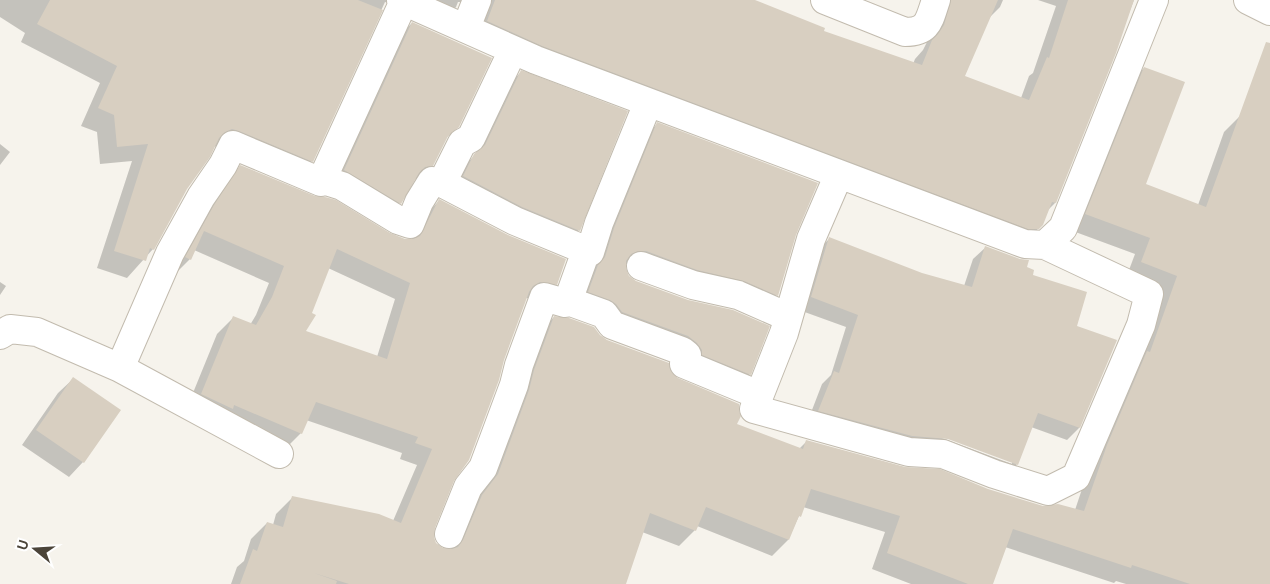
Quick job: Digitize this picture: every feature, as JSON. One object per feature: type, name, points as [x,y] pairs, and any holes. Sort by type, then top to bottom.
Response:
[{"type":"street","points":[[466,28],[478,0]]},
{"type":"street","points":[[826,0],[905,32],[916,32],[927,25],[936,0]]},
{"type":"street","points":[[1046,245],[1063,228],[1154,0]]},
{"type":"street","points":[[1248,0],[1270,11]]},
{"type":"street","points":[[323,180],[402,1],[513,50],[648,103],[839,174],[1025,244],[1046,245],[1149,294],[1141,325],[1076,477],[1048,491],[994,474],[943,454],[909,452],[754,409],[784,333],[811,239],[839,174]]},
{"type":"street","points":[[442,183],[462,143],[471,138],[513,50]]},
{"type":"street","points":[[120,368],[170,253],[200,197],[223,165],[233,145],[322,182],[323,180],[342,186],[398,220],[410,224],[419,202],[432,182],[442,183],[515,221],[590,252],[602,214],[648,103]]},
{"type":"street","points":[[568,301],[586,251]]},
{"type":"street","points":[[641,266],[693,285],[738,295],[788,317]]},
{"type":"street","points":[[449,534],[468,487],[483,468],[544,297],[565,303],[568,301],[604,314],[612,325],[682,351],[687,356],[684,364],[759,395]]},
{"type":"street","points":[[0,334],[10,329],[37,332],[120,368],[280,454]]},
{"type":"building","points":[[50,0],[358,0],[383,10],[313,162],[239,131],[232,129],[225,132],[219,138],[210,157],[187,189],[154,250],[150,248],[146,261],[114,251],[148,144],[117,147],[114,115],[98,108],[117,66],[37,24]]},
{"type":"building","points":[[495,0],[755,0],[825,28],[824,31],[922,65],[932,40],[944,25],[951,0],[998,0],[965,76],[1029,100],[1047,57],[1049,58],[1068,0],[1134,0],[1116,53],[1056,203],[1052,202],[1043,225],[1039,229],[1028,229],[542,46],[487,21]]},
{"type":"building","points":[[412,22],[492,58],[459,127],[448,136],[433,166],[425,167],[419,173],[401,204],[344,170]]},
{"type":"building","points":[[1266,42],[1270,43],[1270,584],[1190,584],[1132,565],[1131,568],[1013,529],[993,584],[968,584],[887,553],[900,516],[811,489],[801,517],[799,516],[789,540],[706,507],[696,531],[650,513],[626,584],[349,584],[314,573],[337,581],[336,584],[240,584],[253,549],[257,551],[267,522],[283,527],[292,496],[379,514],[401,523],[432,449],[415,443],[418,437],[316,402],[302,434],[234,405],[233,409],[201,394],[233,316],[256,325],[272,297],[284,266],[204,231],[191,260],[185,257],[214,205],[240,165],[315,196],[336,200],[390,233],[405,239],[413,239],[420,236],[439,199],[508,235],[566,259],[557,285],[540,282],[533,286],[529,292],[469,460],[454,481],[435,528],[434,537],[436,543],[443,548],[452,549],[458,547],[463,540],[482,495],[498,474],[554,316],[569,318],[594,327],[607,340],[669,363],[672,373],[678,378],[739,404],[741,416],[737,424],[803,449],[806,440],[905,467],[940,469],[988,489],[1043,506],[1058,504],[1084,511],[1107,445],[1147,351],[1150,352],[1177,276],[1141,262],[1150,238],[1085,214],[1144,67],[1185,82],[1146,184],[1206,207]],"holes":[[[337,249],[410,283],[387,359],[306,331],[316,315],[312,313]]]},
{"type":"building","points":[[521,70],[628,111],[580,231],[522,207],[463,176],[474,154],[485,145]]},
{"type":"building","points":[[657,122],[818,183],[796,235],[778,296],[744,281],[697,270],[646,251],[638,251],[631,254],[626,261],[626,269],[629,276],[636,281],[688,300],[733,310],[770,326],[751,375],[702,355],[702,350],[697,343],[688,336],[622,312],[610,300],[588,292],[598,265],[605,257],[614,228]]},
{"type":"building","points":[[829,237],[922,273],[972,287],[985,246],[1020,259],[1029,260],[1027,267],[1034,270],[1033,275],[1087,292],[1077,326],[1117,340],[1080,428],[1038,413],[1018,465],[948,439],[912,436],[818,411],[834,371],[839,373],[858,315],[811,297]]},
{"type":"building","points":[[73,377],[121,410],[84,463],[36,430]]}]
